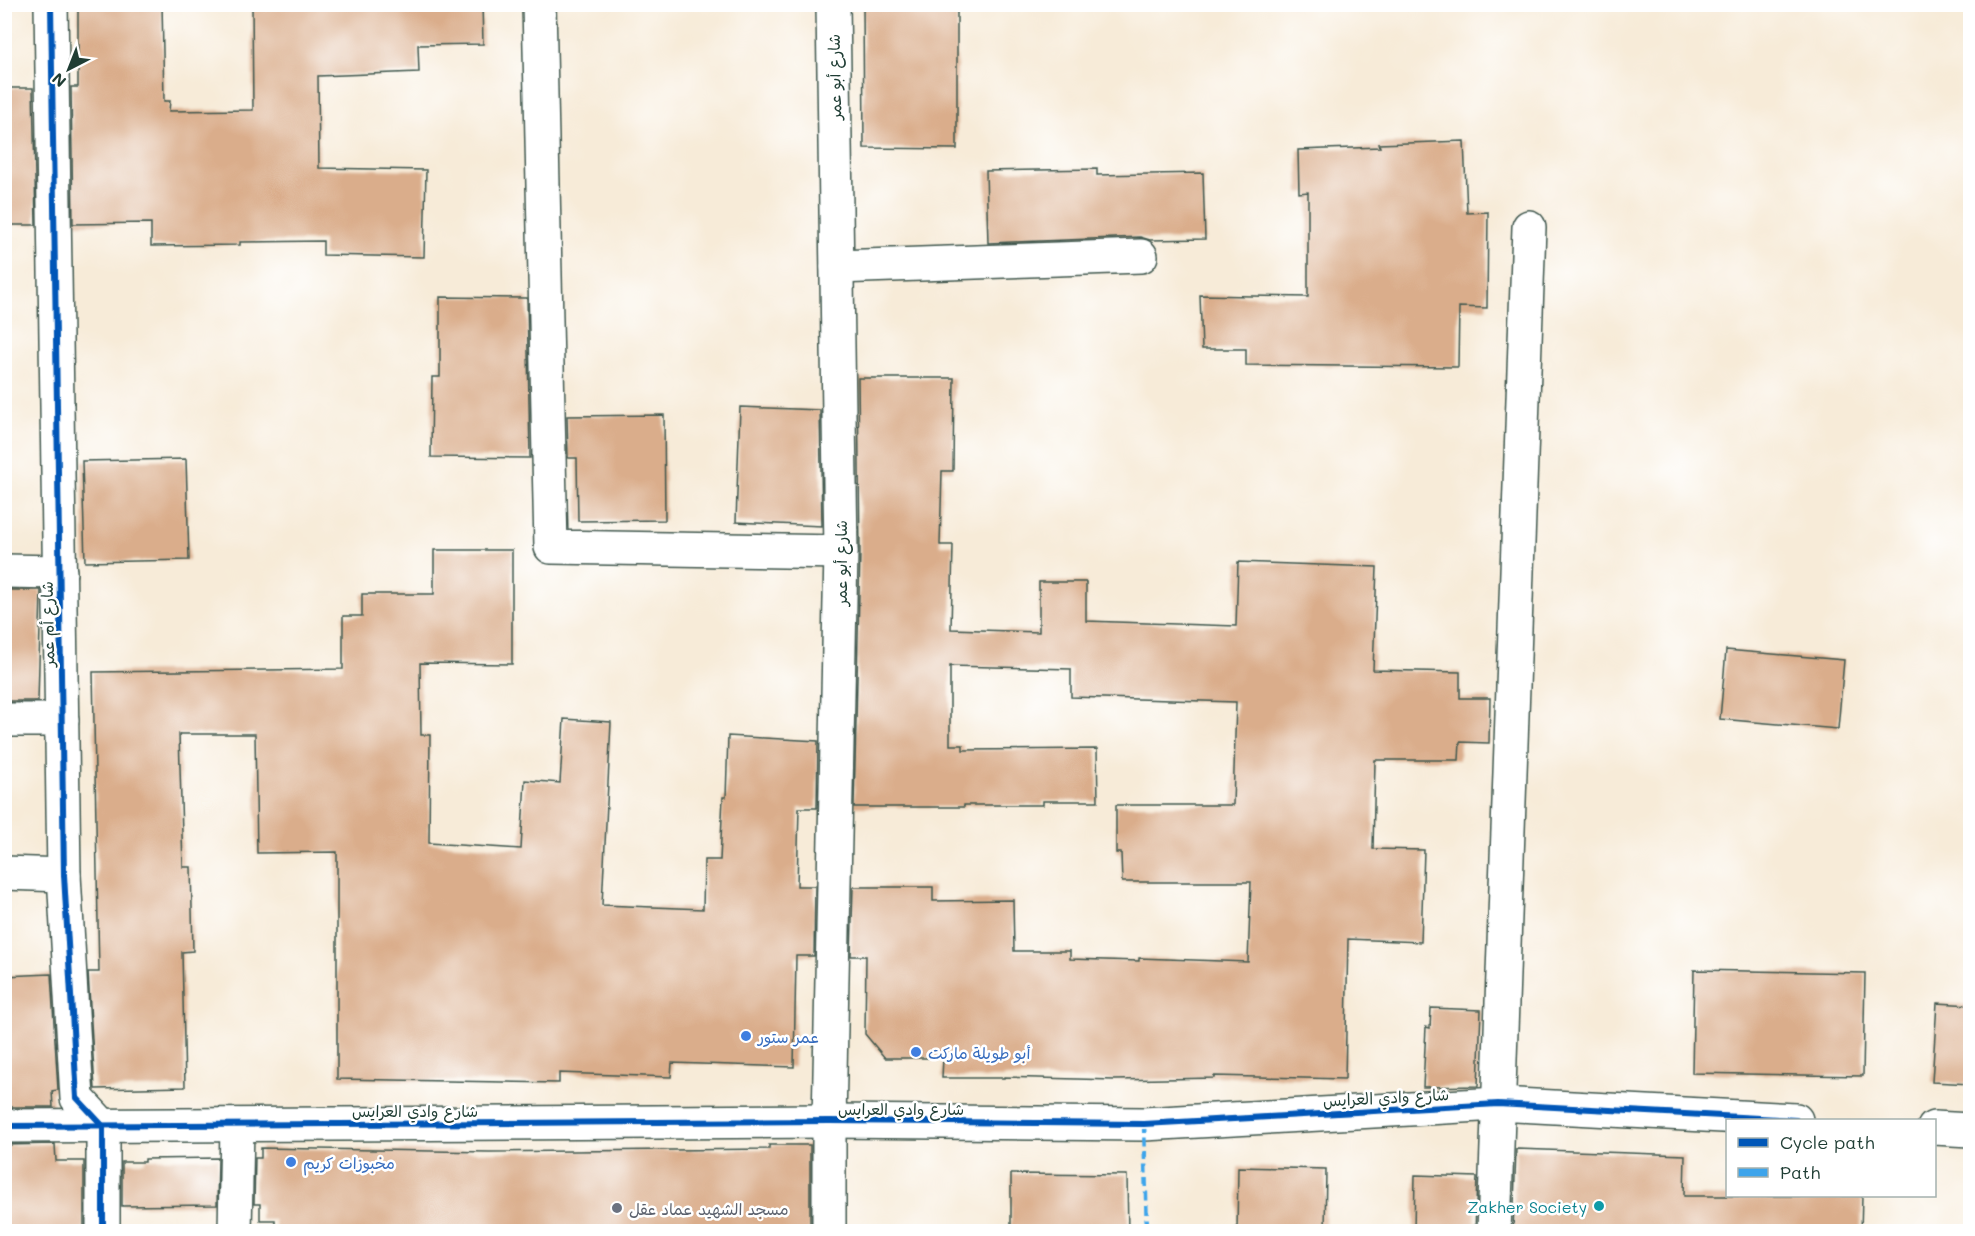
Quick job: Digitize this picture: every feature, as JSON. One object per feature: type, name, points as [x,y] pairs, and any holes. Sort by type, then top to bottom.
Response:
[{"type":"street","name":"شارع أم عمر","points":[[51,4],[64,875],[77,1098],[103,1126]]},
{"type":"street","points":[[539,4],[551,547],[841,552]]},
{"type":"street","name":"شارع أبو عمر","points":[[829,1232],[829,1121],[841,552],[833,4]]},
{"type":"street","points":[[1494,1232],[1529,227]]},
{"type":"street","points":[[837,267],[1141,256]]},
{"type":"street","points":[[4,571],[60,572]]},
{"type":"street","points":[[4,720],[62,720]]},
{"type":"street","points":[[4,873],[64,875]]},
{"type":"street","name":"شارع وادي العرايس","points":[[4,1126],[829,1121],[1144,1124],[1498,1104],[1777,1119]]},
{"type":"street","points":[[235,1232],[237,1125]]},
{"type":"street","points":[[103,1126],[103,1232]]},
{"type":"street","points":[[1936,1128],[1971,1130]]},
{"type":"building","points":[[78,4],[162,4],[164,101],[170,101],[169,111],[253,110],[252,4],[482,4],[483,44],[418,45],[419,72],[318,76],[319,168],[426,170],[424,257],[323,255],[323,241],[151,246],[151,223],[73,224],[71,87],[78,87]]},
{"type":"building","points":[[863,4],[957,4],[957,149],[864,148]]},
{"type":"building","points":[[4,88],[33,88],[36,225],[4,225]]},
{"type":"building","points":[[1464,141],[1467,213],[1488,212],[1487,308],[1459,307],[1458,367],[1246,365],[1246,349],[1202,349],[1200,295],[1308,297],[1308,192],[1299,193],[1298,150]]},
{"type":"building","points":[[1097,169],[1097,175],[1203,173],[1205,239],[1150,240],[1140,237],[988,243],[986,171]]},
{"type":"building","points":[[440,297],[527,298],[530,458],[431,457],[432,377],[440,377]]},
{"type":"building","points":[[858,378],[954,378],[953,471],[942,471],[940,545],[953,545],[951,629],[1039,632],[1039,582],[1086,582],[1086,621],[1236,626],[1238,562],[1377,567],[1373,670],[1460,672],[1460,698],[1490,698],[1489,743],[1460,742],[1459,760],[1375,760],[1373,849],[1424,850],[1421,942],[1348,939],[1345,1079],[1214,1076],[1214,1078],[1115,1080],[942,1078],[943,1058],[885,1058],[865,1034],[866,956],[851,956],[853,887],[933,887],[933,901],[1013,900],[1014,951],[1070,951],[1070,959],[1139,961],[1139,958],[1248,962],[1251,882],[1122,882],[1121,853],[1116,853],[1116,805],[1233,805],[1236,702],[1071,697],[1071,669],[950,666],[950,745],[963,745],[963,750],[1097,749],[1098,801],[1043,801],[1043,805],[964,805],[964,807],[854,807],[860,552]]},
{"type":"building","points":[[740,407],[820,410],[822,526],[736,522]]},
{"type":"building","points":[[664,415],[665,520],[578,521],[577,458],[568,458],[567,416]]},
{"type":"building","points":[[186,459],[189,560],[85,562],[82,461]]},
{"type":"building","points":[[434,550],[512,550],[512,664],[420,663],[421,735],[430,735],[429,843],[521,849],[525,780],[560,783],[564,719],[611,722],[602,905],[703,909],[704,860],[720,860],[723,797],[726,797],[728,736],[818,741],[817,808],[799,808],[797,886],[815,886],[814,956],[796,956],[794,1067],[672,1063],[671,1077],[559,1073],[559,1083],[337,1079],[337,852],[257,853],[255,734],[179,734],[183,867],[191,867],[193,951],[182,952],[185,1087],[95,1089],[88,972],[99,972],[93,672],[343,669],[343,616],[362,616],[362,594],[434,594]]},
{"type":"building","points":[[4,590],[41,590],[38,701],[4,701]]},
{"type":"building","points":[[1726,650],[1844,660],[1838,729],[1720,719]]},
{"type":"building","points":[[1694,970],[1865,973],[1863,1076],[1692,1073]]},
{"type":"building","points":[[51,974],[58,1090],[52,1091],[53,1107],[4,1107],[4,976]]},
{"type":"building","points":[[1937,1003],[1971,1005],[1971,1084],[1932,1082]]},
{"type":"building","points":[[1431,1008],[1481,1010],[1478,1086],[1423,1087],[1426,1027],[1430,1028]]},
{"type":"building","points":[[55,1144],[56,1161],[84,1161],[84,1232],[4,1232],[4,1145]]},
{"type":"building","points":[[769,1145],[810,1145],[810,1232],[275,1232],[275,1220],[260,1220],[260,1204],[254,1204],[255,1158],[261,1158],[261,1148],[489,1152],[769,1149]]},
{"type":"building","name":"Zakher Society","points":[[1516,1149],[1685,1155],[1684,1196],[1862,1197],[1861,1232],[1513,1232]]},
{"type":"building","points":[[218,1158],[217,1205],[122,1206],[122,1162],[145,1162],[145,1159]]},
{"type":"building","points":[[1238,1167],[1326,1169],[1325,1232],[1237,1232]]},
{"type":"building","points":[[1011,1174],[1127,1175],[1128,1232],[1011,1232]]},
{"type":"building","points":[[1415,1175],[1477,1177],[1475,1232],[1414,1232]]},
{"type":"marked path","points":[[1144,1124],[1147,1232]]},
{"type":"cycle path","points":[[51,4],[64,875],[77,1098],[103,1126],[103,1232]]},
{"type":"cycle path","points":[[4,1126],[829,1121],[1144,1124],[1498,1104],[1777,1119]]},
{"type":"place","name":"عمر ستور","points":[[746,1036]]},
{"type":"place","name":"أبو طويلة ماركت","points":[[916,1052]]},
{"type":"place","name":"مخبوزات كريم","points":[[291,1162]]},
{"type":"place","name":"Zakher Society","points":[[1599,1206]]},
{"type":"place","name":"مسجد الشهيد عماد عقل","points":[[617,1208]]}]
